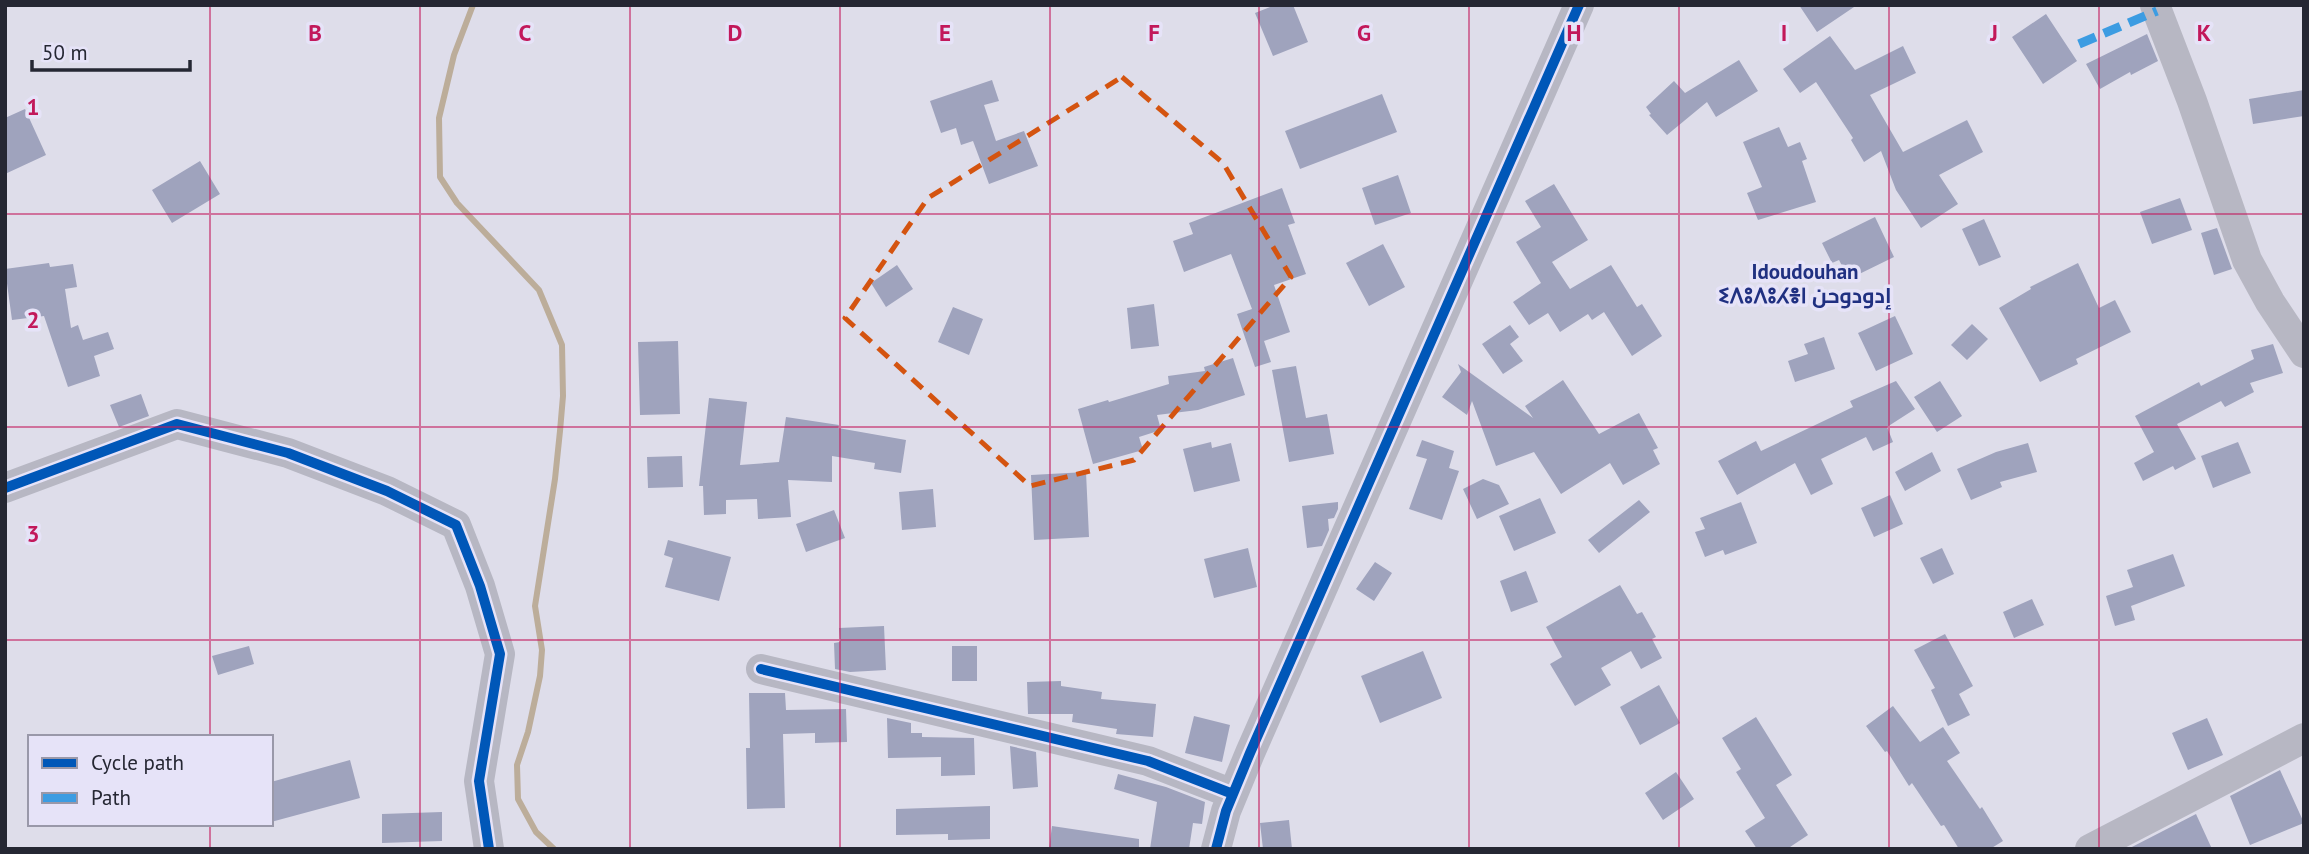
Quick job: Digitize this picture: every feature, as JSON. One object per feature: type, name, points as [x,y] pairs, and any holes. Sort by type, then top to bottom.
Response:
[{"type":"street","points":[[1216,849],[1233,794],[1579,5]]},
{"type":"street","points":[[2155,5],[2248,260],[2270,302],[2304,353]]},
{"type":"street","points":[[5,488],[177,424],[288,453],[387,491],[456,525],[480,586],[500,654],[479,781],[489,849]]},
{"type":"street","points":[[761,669],[1148,761],[1233,794]]},
{"type":"street","points":[[2090,849],[2304,738]]},
{"type":"highlighted area","points":[[1122,77],[1223,163],[1291,277],[1134,460],[1030,486],[845,318],[928,198]]},
{"type":"building","points":[[1275,5],[1293,5],[1308,42],[1273,56],[1255,13]]},
{"type":"building","points":[[1799,5],[1857,5],[1817,32]]},
{"type":"building","points":[[2046,14],[2077,61],[2043,84],[2012,37]]},
{"type":"building","points":[[2147,34],[2158,61],[2131,75],[2130,72],[2100,89],[2086,64]]},
{"type":"building","points":[[1830,36],[1855,70],[1903,46],[1916,73],[1870,95],[1903,152],[1967,120],[1983,152],[1939,175],[1958,204],[1921,228],[1896,190],[1881,151],[1864,162],[1851,140],[1853,138],[1816,82],[1800,93],[1783,69]]},
{"type":"building","points":[[1739,60],[1758,91],[1716,117],[1707,102],[1667,135],[1649,115],[1651,114],[1646,107],[1674,81],[1685,93]]},
{"type":"building","points":[[992,80],[999,101],[984,105],[996,141],[1024,131],[1038,166],[989,184],[973,141],[961,145],[956,128],[941,133],[930,101]]},
{"type":"building","points":[[2304,90],[2304,116],[2253,124],[2249,99]]},
{"type":"building","points":[[1382,94],[1397,132],[1300,169],[1285,131]]},
{"type":"building","points":[[25,109],[46,155],[5,174],[5,118]]},
{"type":"building","points":[[1779,127],[1788,147],[1800,142],[1807,159],[1802,161],[1816,202],[1758,220],[1747,193],[1762,187],[1743,142]]},
{"type":"building","points":[[200,161],[220,194],[172,223],[152,190]]},
{"type":"building","points":[[1398,175],[1411,213],[1375,225],[1362,188]]},
{"type":"building","points":[[1554,184],[1588,240],[1552,262],[1570,289],[1611,265],[1637,307],[1642,304],[1662,336],[1632,356],[1604,312],[1592,320],[1588,314],[1560,332],[1548,313],[1529,325],[1513,302],[1541,283],[1516,242],[1541,227],[1525,201]]},
{"type":"building","points":[[1282,188],[1295,223],[1288,225],[1306,274],[1274,285],[1290,332],[1264,341],[1271,362],[1255,367],[1237,314],[1252,309],[1231,254],[1184,272],[1173,241],[1193,234],[1189,223]]},
{"type":"building","points":[[2180,198],[2192,230],[2152,244],[2140,212]]},
{"type":"building","points":[[1875,217],[1894,257],[1849,279],[1839,260],[1832,263],[1822,243]]},
{"type":"building","points":[[1984,219],[2001,257],[1979,266],[1962,229]]},
{"type":"building","points":[[2217,228],[2232,269],[2214,275],[2201,233]]},
{"type":"building","points":[[1383,244],[1405,287],[1369,306],[1346,263]]},
{"type":"building","points":[[49,263],[50,267],[73,264],[77,287],[65,289],[71,328],[78,325],[83,340],[108,332],[114,349],[94,356],[100,376],[68,387],[44,316],[12,320],[5,269]]},
{"type":"building","points":[[2078,263],[2099,308],[2115,300],[2131,332],[2076,359],[2078,364],[2040,382],[1999,308],[2031,289],[2030,287]]},
{"type":"building","points":[[897,265],[913,289],[886,307],[871,283]]},
{"type":"building","points":[[1154,304],[1159,346],[1131,349],[1127,308]]},
{"type":"building","points":[[953,307],[983,319],[969,355],[938,342]]},
{"type":"building","points":[[1895,316],[1913,354],[1876,371],[1858,333]]},
{"type":"building","points":[[1972,324],[1988,339],[1967,360],[1951,345]]},
{"type":"building","points":[[1510,325],[1519,337],[1510,344],[1523,361],[1503,374],[1482,344]]},
{"type":"building","points":[[1824,337],[1835,369],[1795,382],[1788,361],[1808,354],[1804,344]]},
{"type":"building","points":[[678,341],[680,414],[640,415],[638,342]]},
{"type":"building","points":[[2273,344],[2283,373],[2250,383],[2254,392],[2225,407],[2221,401],[2177,424],[2196,459],[2175,470],[2173,466],[2143,481],[2134,463],[2154,452],[2135,416],[2199,382],[2201,386],[2254,359],[2251,350]]},
{"type":"building","points":[[1233,358],[1245,395],[1198,410],[1157,415],[1161,430],[1139,437],[1143,450],[1093,464],[1078,409],[1169,384],[1168,376],[1205,371],[1204,367]]},
{"type":"building","points":[[1458,364],[1533,418],[1525,406],[1563,380],[1599,434],[1639,413],[1658,448],[1653,450],[1660,464],[1623,485],[1610,463],[1561,494],[1534,452],[1496,466],[1472,401],[1467,415],[1442,397],[1461,372]]},
{"type":"building","points":[[1296,366],[1306,418],[1327,414],[1334,454],[1289,462],[1272,370]]},
{"type":"building","points":[[1896,381],[1915,409],[1887,427],[1893,442],[1873,451],[1866,437],[1821,459],[1833,484],[1811,495],[1795,463],[1737,495],[1718,461],[1756,441],[1761,451],[1853,407],[1850,401]]},
{"type":"building","points":[[1940,381],[1962,416],[1937,432],[1914,397]]},
{"type":"building","points":[[141,394],[149,416],[119,427],[110,405]]},
{"type":"building","points":[[709,398],[747,402],[740,465],[779,462],[786,417],[839,425],[838,428],[906,440],[901,473],[874,469],[875,463],[832,456],[832,482],[788,480],[791,517],[758,519],[757,499],[726,500],[726,514],[704,515],[703,486],[699,486]]},
{"type":"building","points":[[1422,440],[1454,451],[1449,468],[1459,471],[1442,520],[1409,509],[1427,459],[1416,456]]},
{"type":"building","points":[[1211,442],[1212,448],[1231,443],[1240,481],[1194,492],[1183,449]]},
{"type":"building","points":[[2238,442],[2251,473],[2213,488],[2201,456]]},
{"type":"building","points":[[2028,443],[2037,472],[2000,482],[2002,487],[1971,500],[1957,469],[1996,452]]},
{"type":"building","points":[[1932,452],[1941,471],[1905,491],[1895,472]]},
{"type":"building","points":[[682,456],[683,487],[648,488],[647,457]]},
{"type":"building","points":[[1086,472],[1089,537],[1034,540],[1031,475]]},
{"type":"building","points":[[1483,479],[1499,485],[1509,504],[1477,519],[1463,489]]},
{"type":"building","points":[[933,489],[936,527],[902,530],[899,492]]},
{"type":"building","points":[[1890,495],[1903,524],[1874,537],[1861,508]]},
{"type":"building","points":[[1540,498],[1556,533],[1514,551],[1499,516]]},
{"type":"building","points":[[1639,500],[1650,512],[1599,553],[1588,540]]},
{"type":"building","points":[[1338,502],[1334,518],[1328,519],[1329,530],[1322,546],[1307,548],[1302,506]]},
{"type":"building","points":[[1741,502],[1757,543],[1725,555],[1723,550],[1705,557],[1695,532],[1705,529],[1700,518]]},
{"type":"building","points":[[834,510],[845,538],[806,552],[796,524]]},
{"type":"building","points":[[668,540],[731,557],[719,601],[665,587],[673,558],[664,555]]},
{"type":"building","points":[[1248,548],[1257,587],[1214,598],[1204,559]]},
{"type":"building","points":[[1942,548],[1954,574],[1933,584],[1920,558]]},
{"type":"building","points":[[2173,554],[2185,586],[2131,606],[2135,620],[2115,626],[2106,596],[2133,587],[2127,570]]},
{"type":"building","points":[[1375,562],[1392,573],[1374,601],[1356,589]]},
{"type":"building","points":[[1526,571],[1538,602],[1511,612],[1500,581]]},
{"type":"building","points":[[1620,585],[1637,614],[1642,612],[1656,637],[1652,639],[1662,658],[1641,669],[1631,651],[1601,668],[1611,685],[1575,706],[1550,664],[1562,657],[1546,627]]},
{"type":"building","points":[[2032,599],[2044,625],[2014,638],[2003,612]]},
{"type":"building","points":[[884,626],[886,670],[850,672],[835,669],[834,643],[840,642],[839,628]]},
{"type":"building","points":[[1945,634],[1973,686],[1959,694],[1970,715],[1948,726],[1931,690],[1935,688],[1914,650]]},
{"type":"building","points":[[249,646],[254,664],[218,675],[212,656]]},
{"type":"building","points":[[952,646],[977,646],[977,681],[952,681]]},
{"type":"building","points":[[1423,651],[1442,698],[1380,723],[1361,676]]},
{"type":"building","points":[[1061,681],[1061,686],[1102,692],[1101,699],[1156,704],[1153,737],[1116,734],[1117,729],[1072,722],[1073,714],[1028,714],[1027,682]]},
{"type":"building","points":[[1659,685],[1680,723],[1640,745],[1620,707]]},
{"type":"building","points":[[749,693],[785,693],[786,710],[846,709],[847,742],[815,743],[815,733],[783,734],[785,808],[747,809]]},
{"type":"building","points":[[1893,706],[1920,742],[1943,727],[1960,753],[1947,761],[1980,809],[1982,807],[2003,841],[1990,849],[1959,849],[1944,825],[1941,826],[1912,783],[1909,786],[1887,751],[1885,752],[1866,726]]},
{"type":"building","points":[[1194,716],[1230,725],[1222,762],[1185,753]]},
{"type":"building","points":[[1756,717],[1792,775],[1776,785],[1808,835],[1787,849],[1757,849],[1745,831],[1765,818],[1736,772],[1741,769],[1722,738]]},
{"type":"building","points":[[887,718],[911,723],[911,733],[922,733],[922,737],[974,738],[975,775],[941,776],[941,757],[888,758]]},
{"type":"building","points":[[2207,718],[2223,755],[2188,770],[2172,733]]},
{"type":"building","points":[[1010,746],[1036,752],[1038,787],[1013,789]]},
{"type":"building","points":[[350,760],[360,798],[273,821],[273,781]]},
{"type":"building","points":[[2280,770],[2304,823],[2250,845],[2230,796]]},
{"type":"building","points":[[1676,772],[1694,799],[1663,820],[1645,793]]},
{"type":"building","points":[[1118,774],[1166,787],[1205,802],[1202,824],[1193,823],[1189,849],[1150,849],[1157,802],[1114,789]]},
{"type":"building","points":[[990,806],[990,839],[948,840],[948,834],[896,835],[896,809]]},
{"type":"building","points":[[442,812],[442,841],[382,843],[382,814]]},
{"type":"building","points":[[2196,814],[2212,849],[2128,849]]},
{"type":"building","points":[[1289,820],[1292,849],[1263,849],[1260,823]]},
{"type":"building","points":[[1052,826],[1139,839],[1139,849],[1049,849]]},
{"type":"waterway","points":[[473,5],[454,55],[439,118],[440,177],[457,203],[539,290],[562,345],[563,396],[560,431],[535,606],[542,650],[540,676],[528,732],[517,765],[518,799],[536,832],[554,849]]},
{"type":"marked path","points":[[2079,44],[2157,11]]},
{"type":"cycle path","points":[[1216,849],[1226,811],[1250,753],[1579,5]]},
{"type":"cycle path","points":[[5,488],[177,424],[288,453],[387,491],[456,525],[480,586],[500,654],[479,781],[489,849]]},
{"type":"cycle path","points":[[761,669],[1148,761],[1233,794]]},
{"type":"district","name":"Idoudouhan ⵉⴷⵓⴷⵓⵃⴻⵏ إدودوحن","points":[[1805,284]]}]
